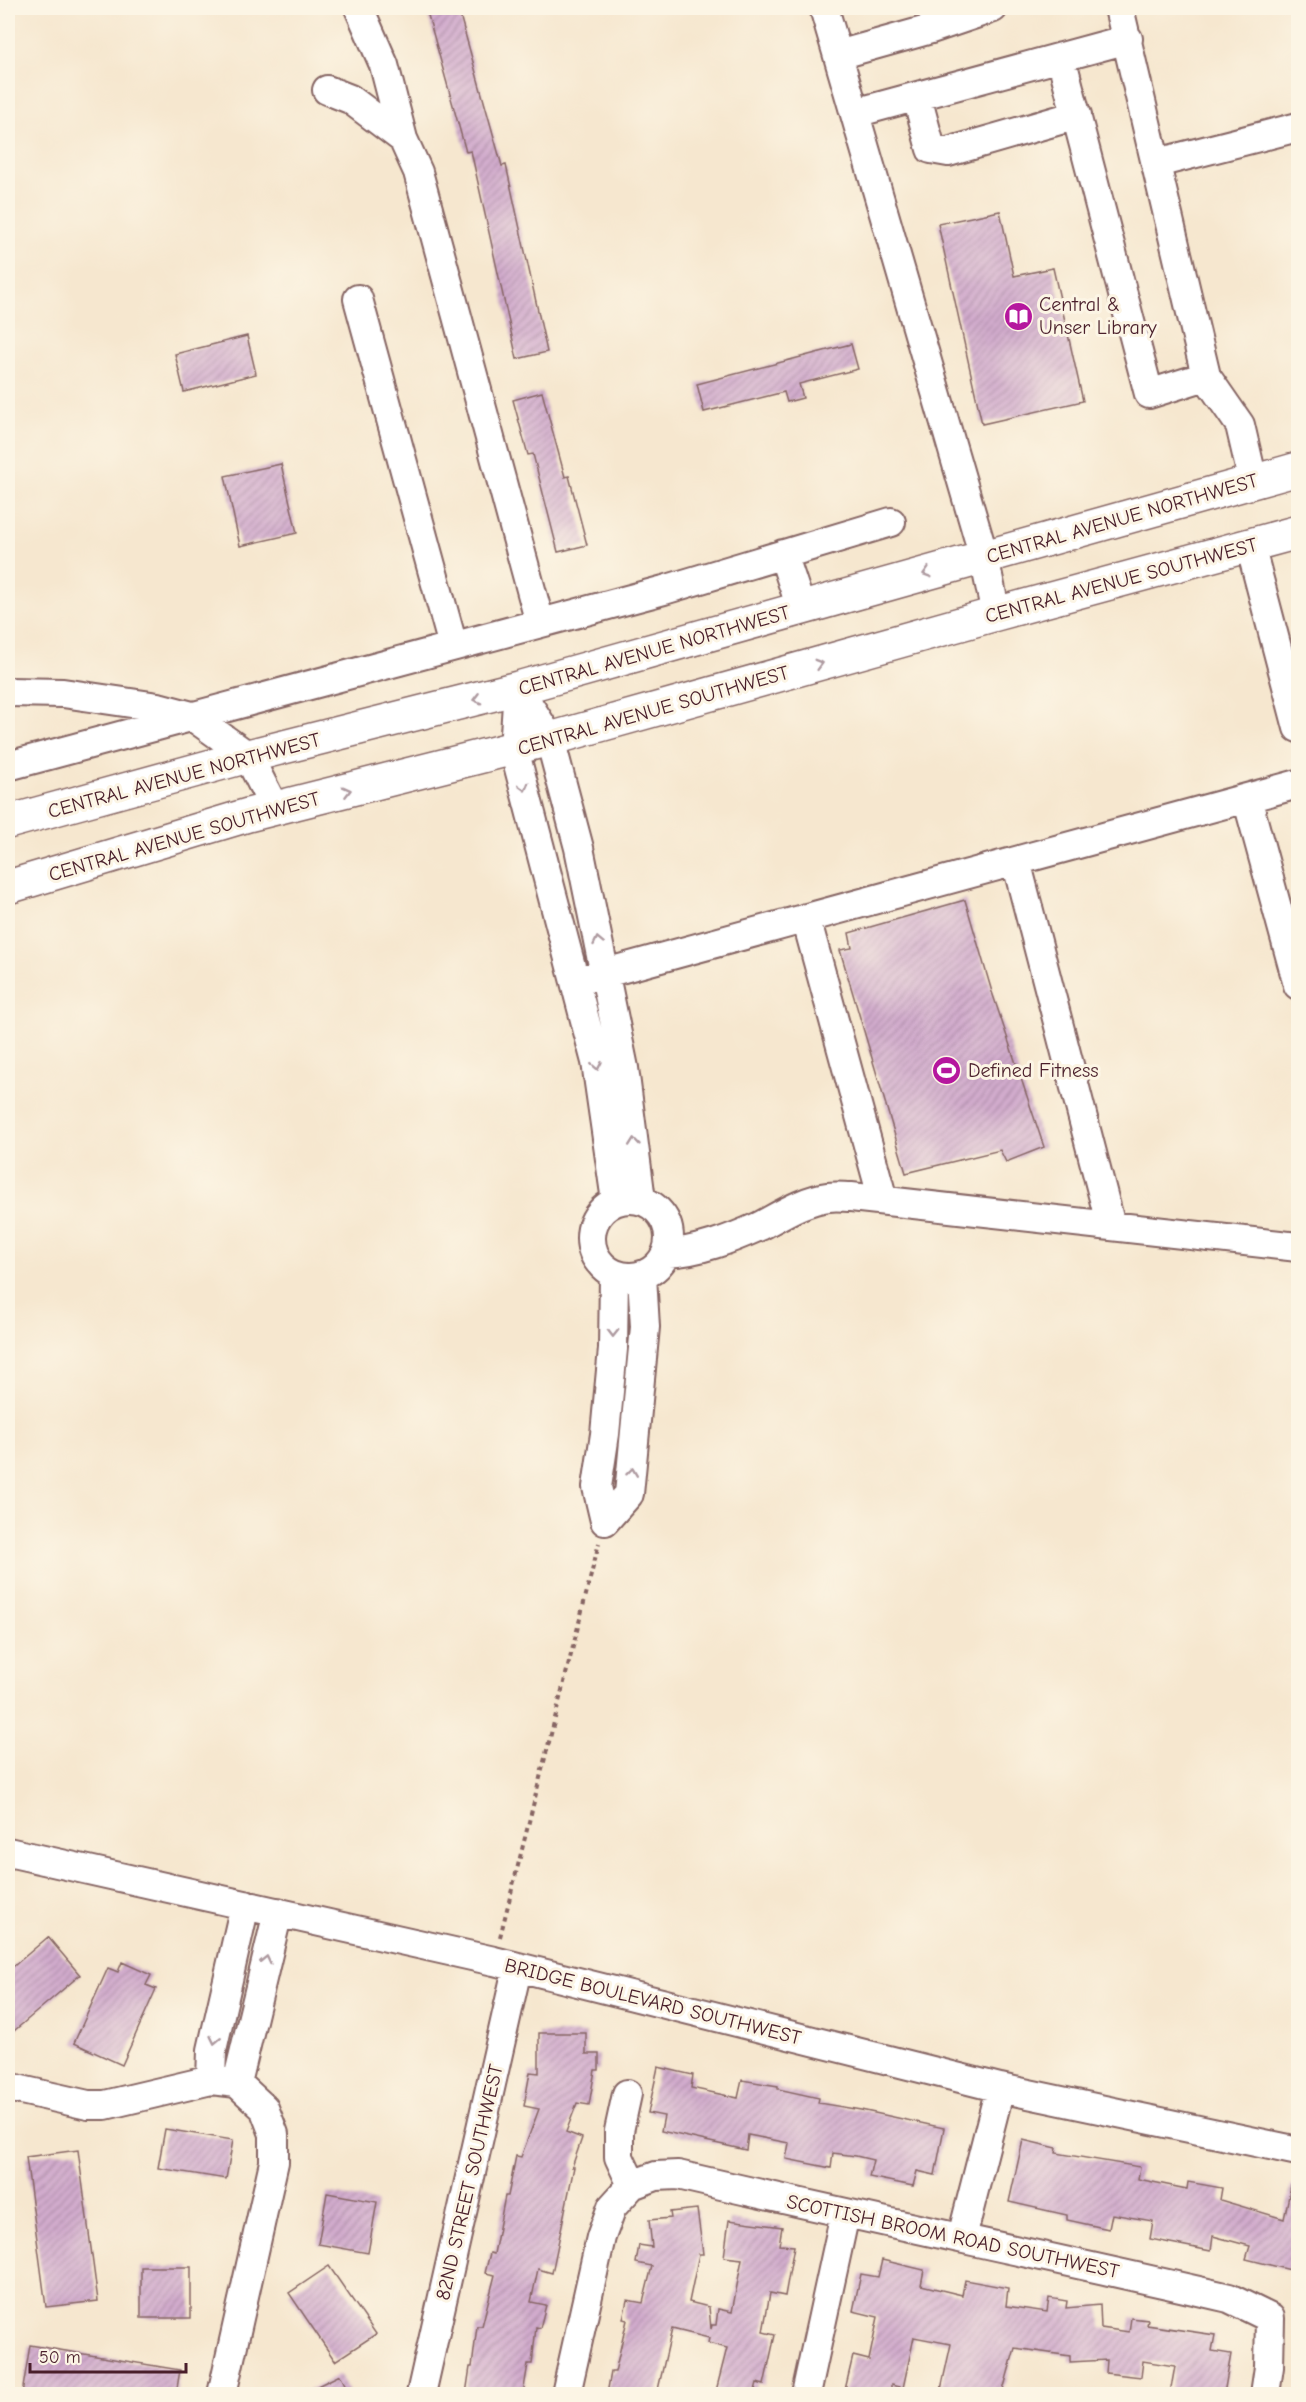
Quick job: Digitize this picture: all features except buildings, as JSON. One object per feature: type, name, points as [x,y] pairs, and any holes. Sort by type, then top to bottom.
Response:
[{"type":"main road","name":"CENTRAL AVENUE NORTHWEST","points":[[8,822],[248,756],[518,688],[1299,469]]},
{"type":"main road","name":"CENTRAL AVENUE SOUTHWEST","points":[[8,887],[275,808],[513,749],[1299,532]]},
{"type":"street","points":[[359,8],[384,65],[403,139],[418,172],[540,623]]},
{"type":"street","points":[[825,8],[984,557],[996,614]]},
{"type":"street","points":[[838,55],[962,13],[993,8]]},
{"type":"street","points":[[1119,8],[1206,376],[1240,425],[1254,481]]},
{"type":"street","points":[[855,113],[1128,39]]},
{"type":"street","points":[[1061,57],[1149,394],[1206,376]]},
{"type":"street","points":[[327,90],[350,99],[403,139]]},
{"type":"street","points":[[917,97],[931,149],[948,152],[1077,115]]},
{"type":"street","points":[[1157,163],[1299,128]]},
{"type":"street","points":[[358,298],[453,646]]},
{"type":"street","points":[[8,766],[663,590],[891,522]]},
{"type":"street","points":[[1250,545],[1299,729]]},
{"type":"street","points":[[783,554],[801,608]]},
{"type":"street","points":[[518,688],[550,739],[579,848],[624,1068],[628,1201]]},
{"type":"street","points":[[518,688],[513,749],[576,981],[628,1201]]},
{"type":"street","points":[[8,692],[63,693],[158,707],[192,716],[248,756],[275,808]]},
{"type":"street","points":[[576,981],[1299,784]]},
{"type":"street","points":[[1247,798],[1299,985]]},
{"type":"street","points":[[1016,861],[1111,1226]]},
{"type":"street","points":[[806,918],[883,1200]]},
{"type":"street","points":[[668,1243],[686,1252],[758,1226],[795,1207],[827,1197],[883,1200],[1299,1247]]},
{"type":"street","points":[[628,1201],[660,1212],[668,1243],[652,1271],[633,1278],[614,1275],[603,1268],[594,1257],[590,1244],[590,1231],[595,1218],[604,1208],[628,1201]]},
{"type":"street","points":[[605,1521],[597,1487],[605,1434],[613,1349],[614,1275]]},
{"type":"street","points":[[605,1521],[629,1494],[645,1327],[642,1276]]},
{"type":"street","name":"BRIDGE BOULEVARD SOUTHWEST","points":[[8,1852],[506,1965],[1000,2088],[1299,2151]]},
{"type":"street","points":[[222,2394],[274,2162],[274,2134],[264,2109],[224,2081],[212,2050],[244,1905]]},
{"type":"street","points":[[224,2081],[255,2007],[278,1912]]},
{"type":"street","name":"82ND STREET SOUTHWEST","points":[[420,2394],[506,1965]]},
{"type":"street","points":[[224,2000],[255,2007]]},
{"type":"street","points":[[8,2087],[88,2105],[105,2105],[224,2081]]},
{"type":"street","points":[[962,2237],[1000,2088]]},
{"type":"street","points":[[566,2394],[601,2237],[612,2208],[632,2185],[619,2157],[619,2131],[627,2094]]},
{"type":"street","name":"SCOTTISH BROOM ROAD SOUTHWEST","points":[[632,2185],[656,2176],[678,2175],[1229,2298],[1270,2318],[1269,2367],[1265,2394]]},
{"type":"street","points":[[806,2394],[845,2214]]},
{"type":"path","points":[[506,1965],[605,1521]]},
{"type":"place","name":"Central & Unser Library","points":[[1018,316]]},
{"type":"place","name":"Defined Fitness","points":[[947,1070]]}]
